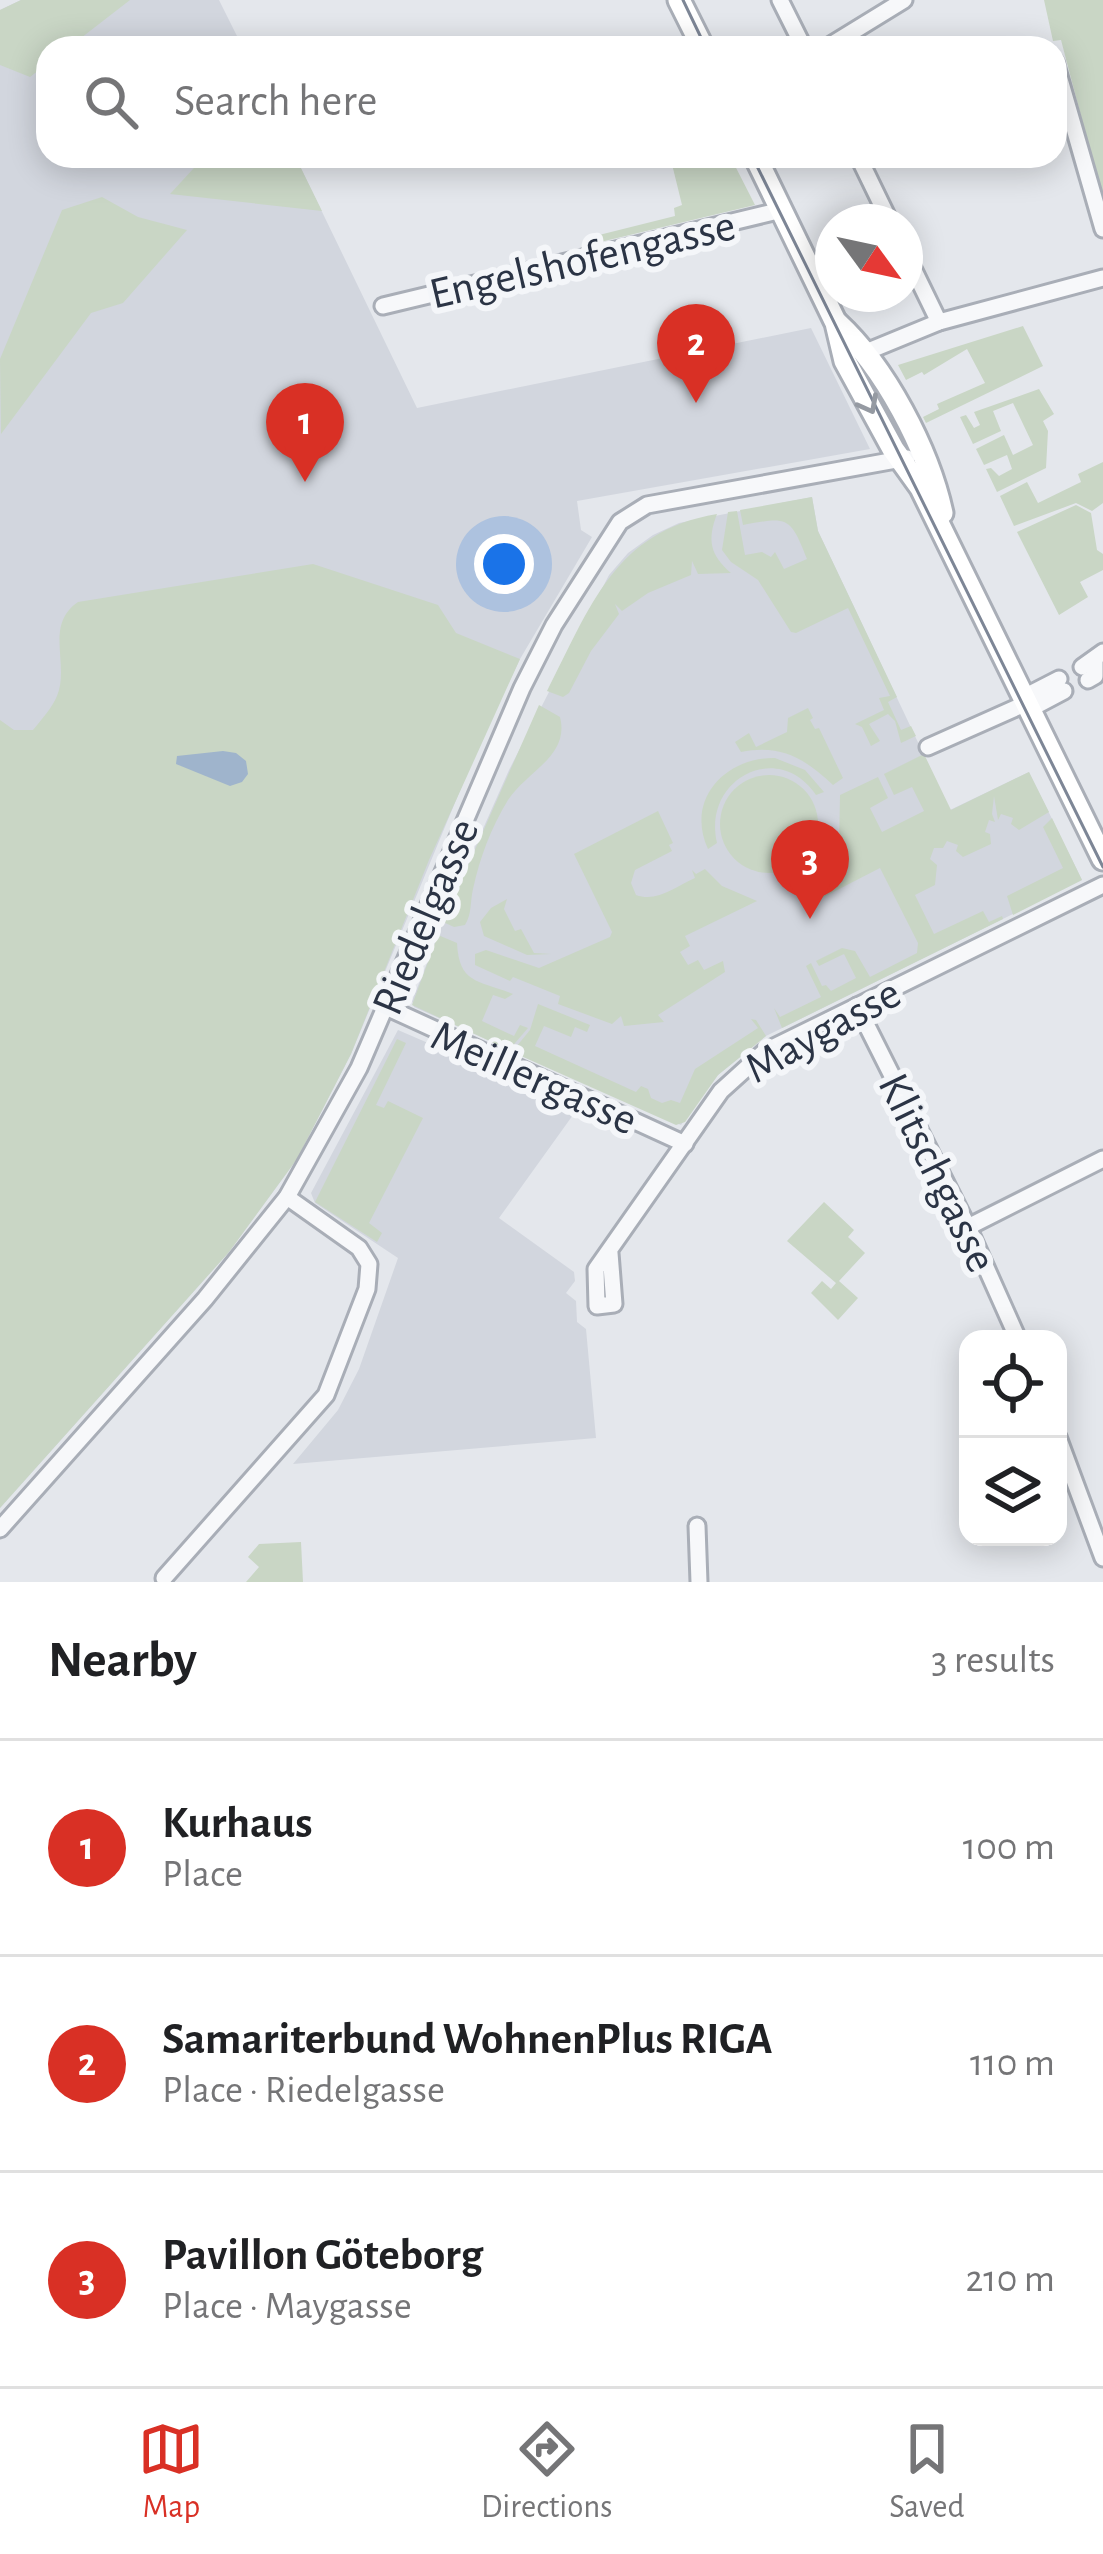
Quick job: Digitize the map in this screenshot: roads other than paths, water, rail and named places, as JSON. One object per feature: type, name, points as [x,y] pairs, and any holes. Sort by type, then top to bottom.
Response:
[{"type":"main road","points":[[679,0],[697,36]]},
{"type":"main road","points":[[761,168],[836,322],[845,361],[911,457],[935,483],[949,544],[1103,859]]},
{"type":"main road","points":[[836,322],[866,352],[911,457]]},
{"type":"street","points":[[780,0],[797,36]]},
{"type":"street","points":[[788,19],[791,0]]},
{"type":"street","points":[[846,36],[904,0]]},
{"type":"street","points":[[1067,104],[1103,230]]},
{"type":"street","points":[[864,168],[881,204]]},
{"type":"street","name":"Engelshofengasse","points":[[383,306],[782,210]]},
{"type":"street","points":[[866,352],[939,322],[1103,278]]},
{"type":"street","points":[[923,289],[939,322]]},
{"type":"street","name":"Riedelgasse","points":[[0,1529],[243,1255],[287,1196],[328,1128],[386,1007],[522,688],[554,625],[620,522],[647,506],[911,457]]},
{"type":"street","points":[[928,747],[1062,685]]},
{"type":"street","name":"Maygasse","points":[[610,1253],[721,1091],[751,1063],[780,1042],[1103,886]]},
{"type":"street","name":"Klitschgasse","points":[[857,1006],[1014,1330]]},
{"type":"street","name":"Meillergasse","points":[[386,1007],[685,1144]]},
{"type":"street","points":[[968,1227],[1103,1159]]},
{"type":"street","points":[[164,1577],[326,1395],[367,1289],[369,1264],[356,1245],[287,1196]]},
{"type":"street","points":[[1058,1438],[1103,1558]]},
{"type":"street","points":[[697,1526],[699,1582]]},
{"type":"water","points":[[223,751],[246,761],[248,774],[242,782],[230,786],[176,764],[177,756]]},
{"type":"tram line","points":[[683,0],[700,36]]},
{"type":"tram line","points":[[758,168],[1103,867]]},
{"type":"place","name":"Samariterbund WohnenPlus RIGA","points":[[696,403]]},
{"type":"place","name":"Kurhaus","points":[[305,482]]},
{"type":"place","name":"Pavillon Göteborg","points":[[810,919]]}]
